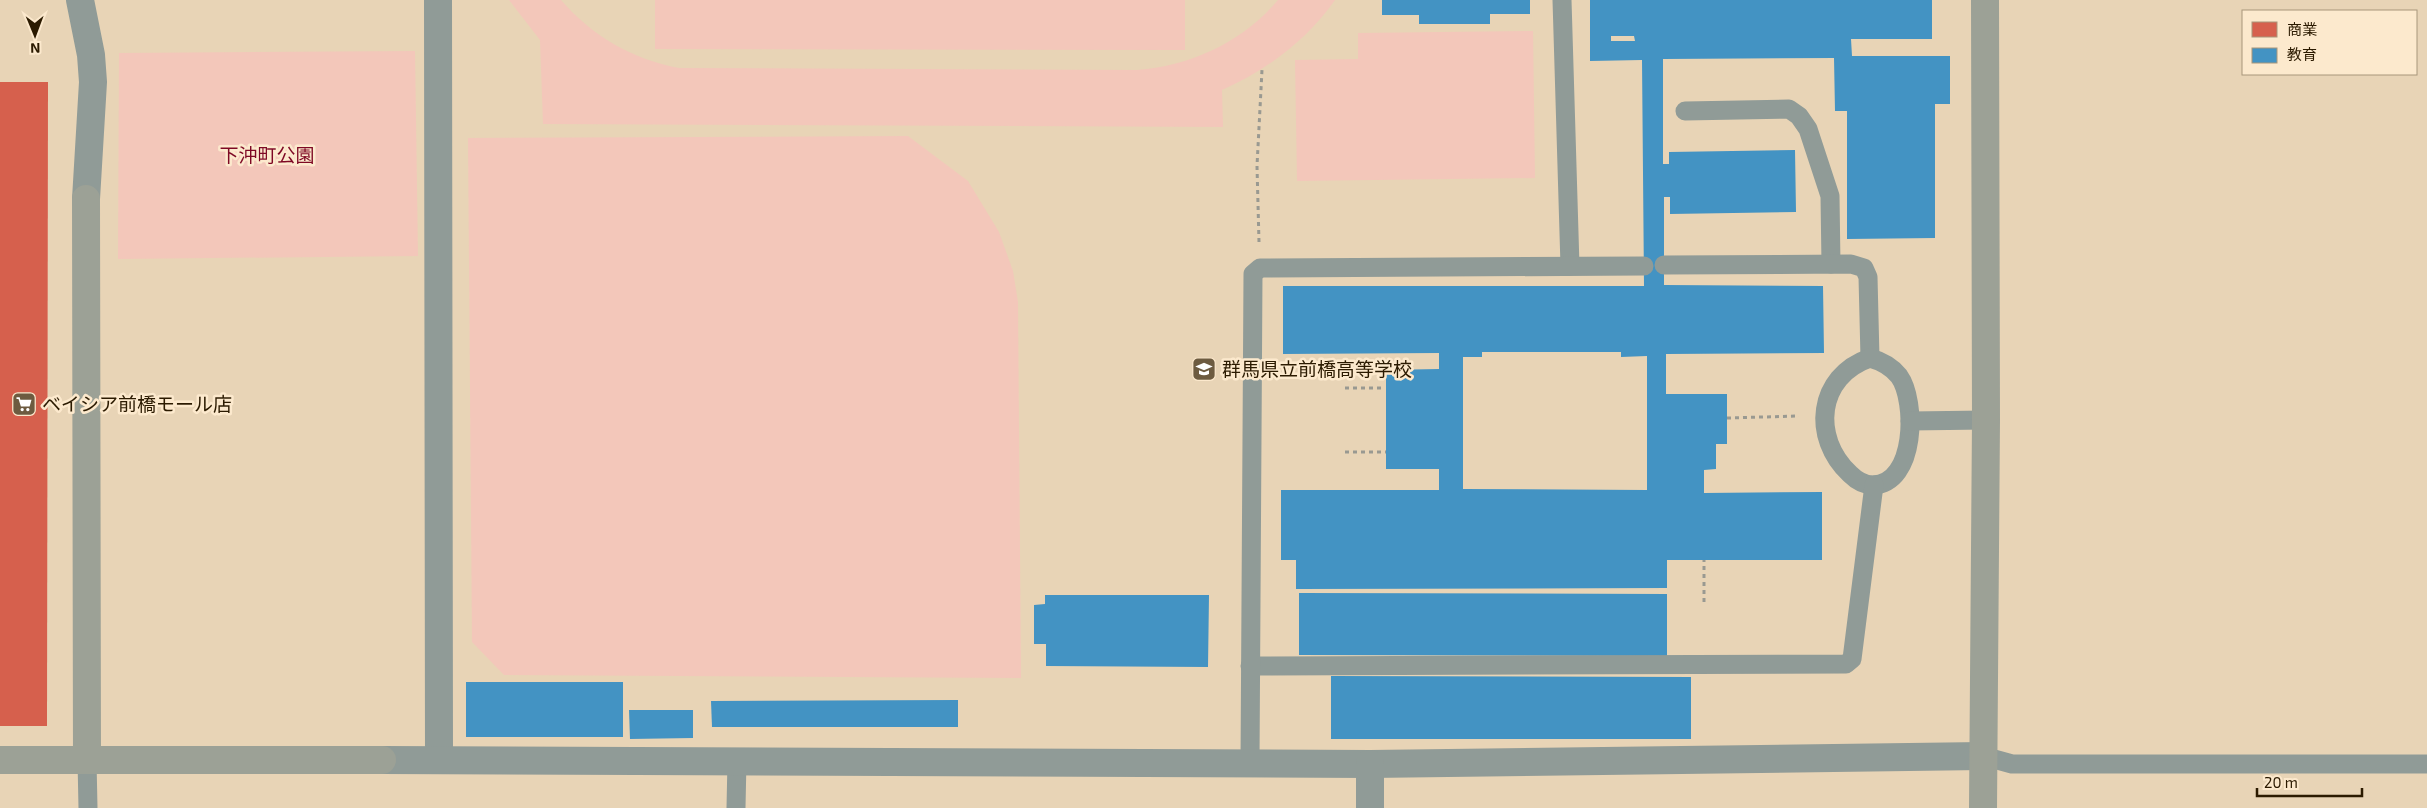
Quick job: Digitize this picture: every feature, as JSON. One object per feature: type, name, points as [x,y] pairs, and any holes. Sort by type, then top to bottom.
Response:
[{"type":"street","points":[[80,0],[91,54],[93,82],[86,199],[87,760]]},
{"type":"street","points":[[438,0],[439,760]]},
{"type":"street","points":[[1983,808],[1986,420],[1985,0]]},
{"type":"street","points":[[0,760],[737,760],[1370,764],[1983,756]]},
{"type":"street","points":[[1370,764],[1370,808]]},
{"type":"lane","points":[[1562,0],[1570,266]]},
{"type":"lane","points":[[1685,111],[1789,110],[1799,116],[1808,129],[1830,196],[1830,264]]},
{"type":"lane","points":[[1664,265],[1851,264],[1864,268],[1868,277],[1870,358]]},
{"type":"lane","points":[[1250,763],[1253,274],[1260,268],[1644,266]]},
{"type":"lane","points":[[1870,358],[1888,365],[1903,383],[1910,421],[1908,451],[1901,466],[1884,482],[1874,485],[1855,479],[1841,466],[1830,451],[1825,418],[1827,399],[1840,377],[1859,362],[1870,358]]},
{"type":"lane","points":[[1910,421],[1986,420]]},
{"type":"lane","points":[[1250,666],[1846,664],[1852,659],[1874,485]]},
{"type":"lane","points":[[1983,756],[2012,764],[2427,764]]},
{"type":"lane","points":[[87,760],[88,808]]},
{"type":"lane","points":[[736,808],[737,760]]},
{"type":"path","points":[[1260,268],[1257,166],[1262,70]]},
{"type":"path","points":[[1345,388],[1385,388]]},
{"type":"path","points":[[1727,418],[1775,416]]},
{"type":"path","points":[[1345,452],[1386,452]]},
{"type":"path","points":[[1704,560],[1704,602]]},
{"type":"green space","points":[[509,0],[561,0],[586,25],[614,44],[645,59],[679,68],[1137,70],[1177,63],[1215,49],[1249,28],[1278,0],[1335,0],[1324,15],[1299,41],[1255,73],[1222,90],[1223,127],[543,124],[540,40]]},
{"type":"green space","points":[[655,0],[1185,0],[1185,50],[655,49]]},
{"type":"green space","points":[[1533,31],[1535,178],[1297,181],[1295,60],[1358,59],[1358,33]]},
{"type":"green space","name":"下沖町公園","points":[[415,51],[418,256],[118,259],[119,53]]},
{"type":"green space","points":[[908,136],[968,181],[999,232],[1013,271],[1018,302],[1021,678],[504,675],[472,642],[468,138]]},
{"type":"building: 商業","name":"ベイシア前橋モール店","points":[[0,82],[48,82],[47,726],[0,726]]},
{"type":"building: 教育","points":[[1382,0],[1530,0],[1530,14],[1490,14],[1490,24],[1419,24],[1419,15],[1382,15]]},
{"type":"building: 教育","points":[[1590,0],[1932,0],[1932,39],[1851,39],[1852,56],[1950,56],[1950,104],[1935,104],[1935,238],[1847,239],[1847,111],[1835,111],[1834,58],[1663,59],[1663,164],[1669,164],[1669,152],[1795,150],[1796,212],[1670,214],[1670,197],[1664,197],[1664,285],[1823,286],[1824,353],[1666,354],[1666,394],[1727,394],[1727,444],[1716,444],[1716,469],[1704,470],[1704,493],[1822,492],[1822,560],[1667,560],[1667,588],[1296,589],[1296,560],[1281,560],[1281,490],[1439,490],[1439,469],[1386,469],[1386,370],[1439,369],[1439,353],[1283,354],[1283,286],[1644,286],[1642,60],[1590,61]],"holes":[[[1611,36],[1634,36],[1635,41],[1611,41]],[[1482,352],[1621,352],[1621,357],[1647,356],[1647,490],[1463,489],[1463,357],[1482,357]]]},
{"type":"building: 教育","points":[[1299,593],[1667,594],[1667,656],[1299,655]]},
{"type":"building: 教育","points":[[1045,595],[1209,595],[1208,667],[1046,666],[1046,644],[1034,644],[1034,605],[1045,604]]},
{"type":"building: 教育","points":[[1331,676],[1691,677],[1691,739],[1331,739]]},
{"type":"building: 教育","points":[[466,682],[623,682],[623,737],[466,737]]},
{"type":"building: 教育","points":[[958,700],[958,727],[712,727],[711,701]]},
{"type":"building: 教育","points":[[629,710],[693,710],[693,738],[630,739]]},
{"type":"place","name":"群馬県立前橋高等学校","points":[[1204,369]]},
{"type":"place","name":"ベイシア前橋モール店","points":[[24,404]]}]
